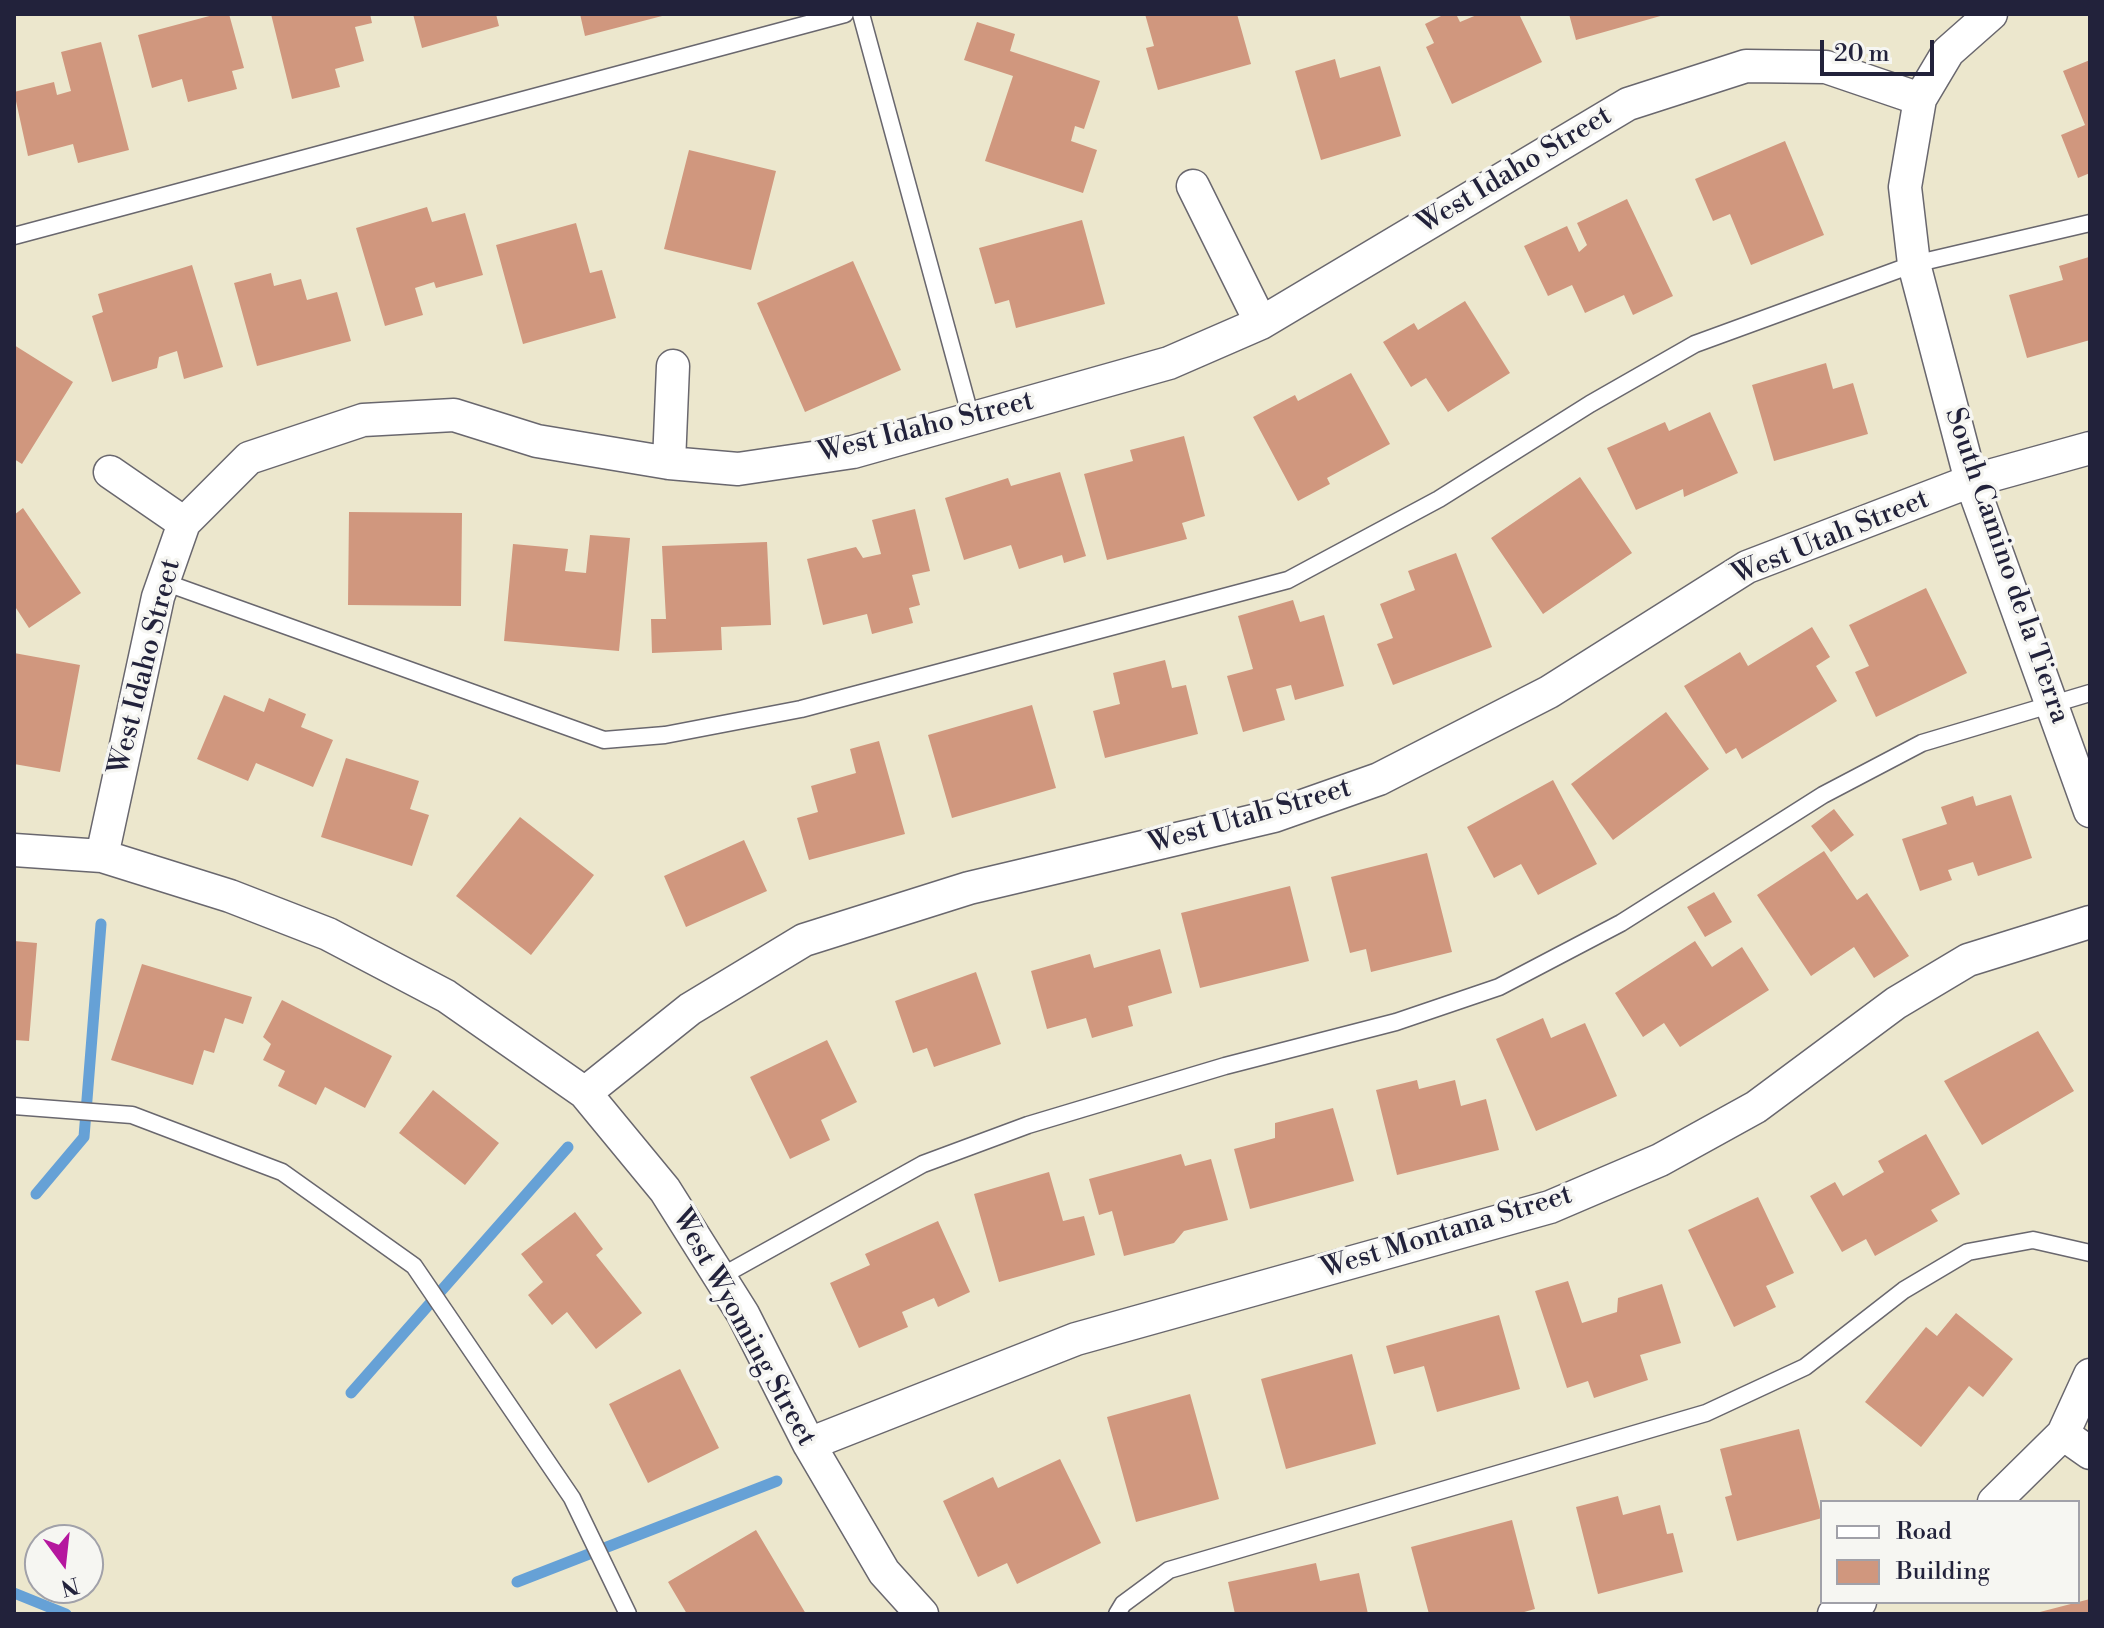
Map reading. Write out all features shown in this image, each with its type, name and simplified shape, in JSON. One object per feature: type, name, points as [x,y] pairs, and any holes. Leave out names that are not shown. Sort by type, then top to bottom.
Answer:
[{"type":"street","name":"South Camino de la Tierra","points":[[1991,14],[1948,52],[1920,99],[1905,187],[1914,264],[1971,481],[2090,811]]},
{"type":"street","name":"West Idaho Street","points":[[102,856],[164,582],[184,523],[249,458],[363,420],[454,415],[537,441],[669,463],[738,469],[853,452],[1169,363],[1261,323],[1628,104],[1746,66],[1826,67],[1920,99]]},
{"type":"street","points":[[1193,186],[1261,323]]},
{"type":"street","points":[[669,463],[673,366]]},
{"type":"street","name":"West Utah Street","points":[[585,1093],[690,1009],[804,940],[969,888],[1274,816],[1379,779],[1549,692],[1747,567],[1971,481],[2090,448]]},
{"type":"street","points":[[110,472],[184,523]]},
{"type":"street","name":"West Wyoming Street","points":[[14,850],[102,856],[230,896],[328,934],[446,996],[585,1093],[665,1190],[720,1277],[809,1444],[884,1572],[922,1614]]},
{"type":"street","name":"West Montana Street","points":[[809,1444],[1076,1339],[1550,1207],[1660,1160],[1756,1107],[1896,1003],[1968,960],[2090,922]]},
{"type":"street","points":[[1996,1500],[2063,1434],[2090,1375]]},
{"type":"street","points":[[2063,1434],[2090,1453]]},
{"type":"street","points":[[1834,1614],[1856,1604]]},
{"type":"lane","points":[[14,236],[845,14]]},
{"type":"lane","points":[[861,14],[971,418]]},
{"type":"lane","points":[[164,582],[604,740],[665,735],[801,709],[1288,580],[1439,499],[1590,404],[1695,344],[1914,264],[2090,223]]},
{"type":"lane","points":[[720,1277],[936,1159],[1028,1125],[1225,1066],[1396,1022],[1499,987],[1621,923],[1823,795],[1922,743],[2090,693]]},
{"type":"lane","points":[[14,1106],[132,1115],[282,1172],[414,1266],[572,1498],[628,1614]]},
{"type":"lane","points":[[1117,1614],[1123,1604],[1169,1570],[1706,1413],[1805,1367],[1904,1290],[1968,1252],[2033,1240],[2090,1253]]},
{"type":"building","points":[[217,14],[229,14],[244,68],[232,71],[237,89],[188,102],[182,79],[152,88],[138,35]]},
{"type":"building","points":[[271,14],[370,14],[372,23],[355,27],[364,61],[335,69],[340,87],[292,99]]},
{"type":"building","points":[[413,14],[496,14],[499,26],[422,48]]},
{"type":"building","points":[[580,14],[665,14],[666,15],[585,36]]},
{"type":"building","points":[[1145,14],[1237,14],[1251,64],[1158,90],[1146,48],[1154,46]]},
{"type":"building","points":[[1445,14],[1456,14],[1460,22],[1479,14],[1519,14],[1542,62],[1452,104],[1426,47],[1434,43],[1425,24]]},
{"type":"building","points":[[1569,14],[1664,14],[1664,15],[1576,40]]},
{"type":"building","points":[[977,22],[1015,34],[1010,51],[1100,81],[1084,129],[1075,126],[1071,141],[1097,150],[1083,193],[985,161],[1013,76],[964,60]]},
{"type":"building","points":[[101,42],[129,150],[78,163],[73,144],[28,156],[14,92],[54,82],[57,95],[71,91],[61,52]]},
{"type":"building","points":[[1335,59],[1340,78],[1380,66],[1401,136],[1321,160],[1295,71]]},
{"type":"building","points":[[2090,60],[2090,173],[2078,178],[2061,135],[2085,125],[2063,71]]},
{"type":"building","points":[[1785,141],[1824,235],[1751,265],[1730,214],[1713,221],[1695,179]]},
{"type":"building","points":[[689,150],[776,171],[751,270],[664,249]]},
{"type":"building","points":[[1627,199],[1673,296],[1633,315],[1624,295],[1585,313],[1572,285],[1548,296],[1524,246],[1567,226],[1579,252],[1587,245],[1577,223]]},
{"type":"building","points":[[427,207],[432,222],[465,213],[483,275],[436,288],[434,282],[415,288],[423,315],[385,326],[356,228]]},
{"type":"building","points":[[1082,220],[1105,304],[1016,328],[1009,300],[995,304],[979,248]]},
{"type":"building","points":[[576,223],[590,273],[602,270],[616,318],[523,344],[496,245]]},
{"type":"building","points":[[2089,257],[2090,340],[2027,358],[2009,295],[2063,280],[2059,266]]},
{"type":"building","points":[[853,261],[901,370],[805,412],[757,303]]},
{"type":"building","points":[[192,265],[223,367],[184,379],[177,351],[159,357],[157,368],[112,382],[92,316],[103,312],[98,294]]},
{"type":"building","points":[[271,273],[274,286],[301,279],[307,300],[337,292],[351,341],[257,366],[234,283]]},
{"type":"building","points":[[1465,301],[1510,373],[1448,412],[1426,378],[1411,387],[1383,342],[1414,323],[1418,330]]},
{"type":"building","points":[[14,345],[73,382],[22,464],[14,459]]},
{"type":"building","points":[[1826,363],[1833,389],[1853,383],[1868,434],[1774,461],[1752,385]]},
{"type":"building","points":[[1351,373],[1390,444],[1327,478],[1330,484],[1298,501],[1253,417],[1295,395],[1298,401]]},
{"type":"building","points":[[1710,412],[1738,473],[1684,497],[1683,489],[1636,510],[1607,448],[1665,422],[1669,431]]},
{"type":"building","points":[[1184,436],[1205,516],[1182,523],[1187,539],[1107,560],[1084,474],[1133,461],[1130,450]]},
{"type":"building","points":[[1060,472],[1086,556],[1064,563],[1062,555],[1019,569],[1011,545],[964,560],[945,498],[1008,478],[1011,486]]},
{"type":"building","points":[[1580,477],[1632,553],[1543,614],[1491,538]]},
{"type":"building","points":[[23,508],[81,593],[29,628],[14,605],[14,515]]},
{"type":"building","points":[[915,509],[930,571],[912,575],[920,605],[909,608],[913,623],[872,634],[867,614],[823,625],[807,559],[856,547],[863,558],[881,554],[872,520]]},
{"type":"building","points":[[349,512],[462,513],[461,606],[348,605]]},
{"type":"building","points":[[590,535],[630,538],[619,651],[504,641],[513,544],[568,549],[565,571],[586,573]]},
{"type":"building","points":[[767,542],[771,625],[721,627],[722,650],[652,653],[651,619],[666,619],[662,546]]},
{"type":"building","points":[[1456,553],[1492,647],[1393,685],[1377,644],[1393,638],[1380,604],[1415,590],[1408,571]]},
{"type":"building","points":[[1926,588],[1967,673],[1876,717],[1855,672],[1869,666],[1849,625]]},
{"type":"building","points":[[1293,600],[1300,622],[1324,615],[1344,686],[1295,700],[1291,685],[1276,689],[1285,720],[1243,732],[1227,676],[1253,669],[1238,616]]},
{"type":"building","points":[[1812,627],[1830,657],[1816,666],[1837,701],[1742,759],[1736,748],[1726,754],[1684,686],[1740,652],[1748,666]]},
{"type":"building","points":[[14,653],[80,665],[60,772],[14,764]]},
{"type":"building","points":[[1165,660],[1172,688],[1186,685],[1198,734],[1105,758],[1093,711],[1120,704],[1113,673]]},
{"type":"building","points":[[224,695],[264,712],[269,698],[306,714],[301,727],[333,740],[313,787],[256,763],[248,781],[197,759]]},
{"type":"building","points":[[1032,705],[1056,788],[952,818],[928,735]]},
{"type":"building","points":[[1666,712],[1709,769],[1613,840],[1571,784]]},
{"type":"building","points":[[879,741],[905,834],[809,860],[797,818],[818,812],[811,786],[856,773],[850,749]]},
{"type":"building","points":[[346,758],[419,781],[410,809],[429,815],[412,866],[321,837]]},
{"type":"building","points":[[1553,780],[1597,864],[1538,895],[1521,864],[1494,878],[1467,827]]},
{"type":"building","points":[[2011,795],[2032,858],[1978,876],[1973,862],[1948,870],[1952,880],[1920,891],[1902,839],[1947,824],[1941,807],[1973,796],[1976,806]]},
{"type":"building","points":[[1834,809],[1854,835],[1831,852],[1811,826]]},
{"type":"building","points":[[520,817],[594,875],[531,955],[456,896]]},
{"type":"building","points":[[744,840],[767,891],[686,927],[664,876]]},
{"type":"building","points":[[1824,851],[1857,900],[1867,893],[1909,956],[1874,978],[1854,947],[1811,976],[1757,895]]},
{"type":"building","points":[[1427,853],[1452,952],[1371,972],[1366,949],[1350,953],[1331,877]]},
{"type":"building","points":[[1290,886],[1309,961],[1200,988],[1181,913]]},
{"type":"building","points":[[1714,892],[1732,922],[1705,937],[1687,907]]},
{"type":"building","points":[[14,941],[37,943],[29,1041],[14,1040]]},
{"type":"building","points":[[1695,941],[1712,967],[1742,947],[1769,990],[1680,1047],[1664,1023],[1643,1037],[1615,993]]},
{"type":"building","points":[[1160,949],[1172,993],[1128,1006],[1133,1026],[1092,1038],[1086,1018],[1047,1029],[1031,971],[1090,954],[1094,968]]},
{"type":"building","points":[[142,964],[252,997],[243,1024],[225,1018],[214,1053],[204,1050],[193,1085],[111,1060]]},
{"type":"building","points":[[976,972],[1001,1044],[934,1067],[927,1048],[913,1053],[895,1001]]},
{"type":"building","points":[[282,1000],[392,1056],[365,1108],[325,1087],[316,1105],[278,1086],[285,1071],[263,1060],[271,1044],[263,1037]]},
{"type":"building","points":[[1543,1018],[1551,1038],[1585,1023],[1617,1096],[1536,1131],[1496,1039]]},
{"type":"building","points":[[2038,1031],[2074,1091],[1982,1145],[1944,1081]]},
{"type":"building","points":[[827,1040],[857,1102],[821,1120],[830,1140],[790,1159],[750,1077]]},
{"type":"building","points":[[1417,1080],[1419,1089],[1455,1080],[1461,1106],[1486,1099],[1499,1150],[1397,1175],[1376,1090]]},
{"type":"building","points":[[433,1090],[499,1143],[465,1185],[399,1133]]},
{"type":"building","points":[[1333,1108],[1354,1181],[1250,1209],[1234,1149],[1275,1138],[1275,1123]]},
{"type":"building","points":[[1926,1134],[1960,1194],[1931,1210],[1938,1221],[1875,1256],[1866,1239],[1842,1252],[1810,1196],[1835,1182],[1843,1196],[1884,1172],[1878,1161]]},
{"type":"building","points":[[1181,1154],[1185,1166],[1211,1159],[1228,1220],[1184,1231],[1174,1243],[1124,1256],[1112,1211],[1099,1215],[1089,1179]]},
{"type":"building","points":[[1049,1172],[1063,1221],[1084,1216],[1095,1255],[999,1282],[974,1194]]},
{"type":"building","points":[[1758,1197],[1794,1273],[1766,1286],[1776,1307],[1734,1327],[1688,1230]]},
{"type":"building","points":[[575,1212],[603,1249],[596,1255],[642,1313],[596,1349],[567,1312],[552,1325],[528,1295],[543,1282],[521,1254]]},
{"type":"building","points":[[938,1221],[970,1292],[938,1307],[934,1298],[902,1312],[908,1327],[859,1348],[830,1283],[870,1265],[865,1254]]},
{"type":"building","points":[[1568,1281],[1582,1323],[1617,1312],[1618,1298],[1662,1284],[1681,1343],[1640,1355],[1648,1380],[1594,1398],[1588,1381],[1567,1388],[1535,1291]]},
{"type":"building","points":[[1956,1313],[2013,1359],[1983,1397],[1969,1386],[1921,1447],[1865,1402],[1926,1327],[1937,1336]]},
{"type":"building","points":[[1499,1315],[1520,1389],[1437,1412],[1424,1366],[1394,1374],[1386,1346]]},
{"type":"building","points":[[1352,1354],[1376,1444],[1286,1469],[1261,1379]]},
{"type":"building","points":[[680,1369],[719,1448],[648,1483],[609,1404]]},
{"type":"building","points":[[1190,1394],[1219,1499],[1136,1522],[1107,1417]]},
{"type":"building","points":[[1799,1429],[1820,1519],[1737,1541],[1725,1497],[1732,1495],[1720,1449]]},
{"type":"building","points":[[1060,1459],[1101,1543],[1017,1584],[1007,1563],[978,1577],[943,1501],[993,1477],[998,1488]]},
{"type":"building","points":[[1618,1496],[1623,1515],[1660,1505],[1667,1534],[1673,1533],[1683,1572],[1598,1594],[1576,1507]]},
{"type":"building","points":[[1512,1520],[1535,1609],[1517,1614],[1429,1614],[1411,1547]]},
{"type":"building","points":[[756,1530],[806,1614],[687,1614],[668,1582]]},
{"type":"building","points":[[1316,1563],[1320,1581],[1359,1573],[1368,1614],[1235,1614],[1228,1582]]},
{"type":"building","points":[[2090,1599],[2090,1614],[2036,1614],[2080,1604]]},
{"type":"waterway","points":[[36,1194],[84,1137],[101,924]]},
{"type":"waterway","points":[[351,1393],[568,1147]]},
{"type":"waterway","points":[[517,1582],[777,1481]]},
{"type":"waterway","points":[[14,1593],[66,1614]]}]
